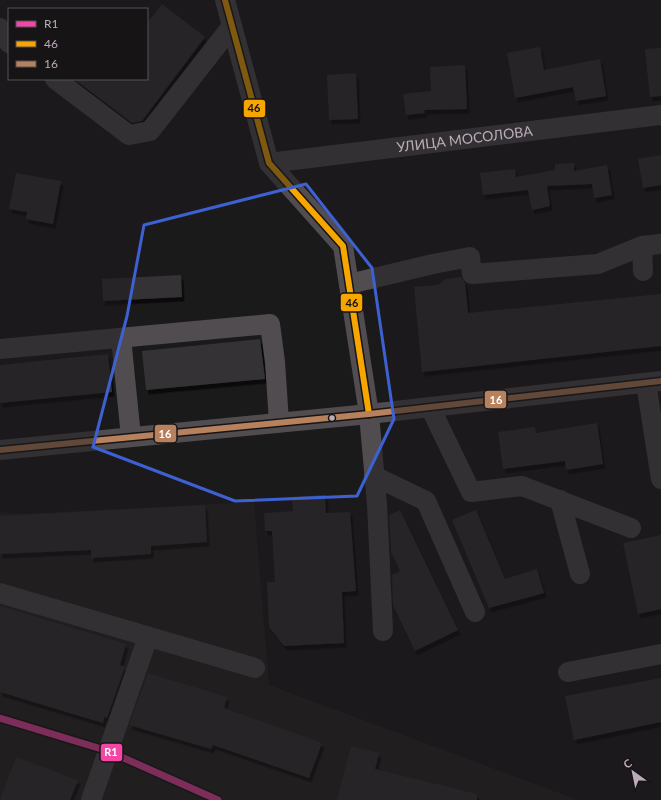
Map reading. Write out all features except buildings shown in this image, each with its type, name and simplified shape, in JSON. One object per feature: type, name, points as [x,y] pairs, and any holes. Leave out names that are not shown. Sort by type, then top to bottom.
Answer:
[{"type":"street","points":[[224,0],[268,163],[343,246],[368,414],[377,504],[383,631]]},
{"type":"street","points":[[56,80],[129,135],[150,131],[232,26]]},
{"type":"street","points":[[0,28],[8,41]]},
{"type":"street","name":"УЛИЦА МОСОЛОВА","points":[[268,163],[661,115]]},
{"type":"street","points":[[349,284],[433,264],[470,257],[472,274],[598,264],[652,245]]},
{"type":"street","points":[[643,271],[652,245]]},
{"type":"street","points":[[0,349],[270,324],[275,362],[279,422]]},
{"type":"street","points":[[121,338],[131,437]]},
{"type":"street","points":[[0,450],[368,414],[654,382],[661,479]]},
{"type":"street","points":[[430,407],[471,492],[522,486],[631,528]]},
{"type":"street","points":[[374,476],[426,501],[475,612]]},
{"type":"street","points":[[560,500],[580,574]]},
{"type":"street","points":[[0,593],[255,668]]},
{"type":"street","points":[[91,800],[148,637]]},
{"type":"street","points":[[568,672],[661,654]]},
{"type":"highlighted area","points":[[306,184],[372,268],[394,419],[357,496],[235,501],[93,447],[127,316],[144,225]]},
{"type":"shaded area","points":[[254,502],[269,685],[578,800],[0,800],[0,512],[26,514]]},
{"type":"transit line","name":"46","points":[[225,0],[269,163],[343,246],[369,414]]},
{"type":"transit line","name":"16","points":[[0,450],[369,414],[661,381]]},
{"type":"transit line","name":"R1","points":[[0,718],[108,751],[218,800]]}]
